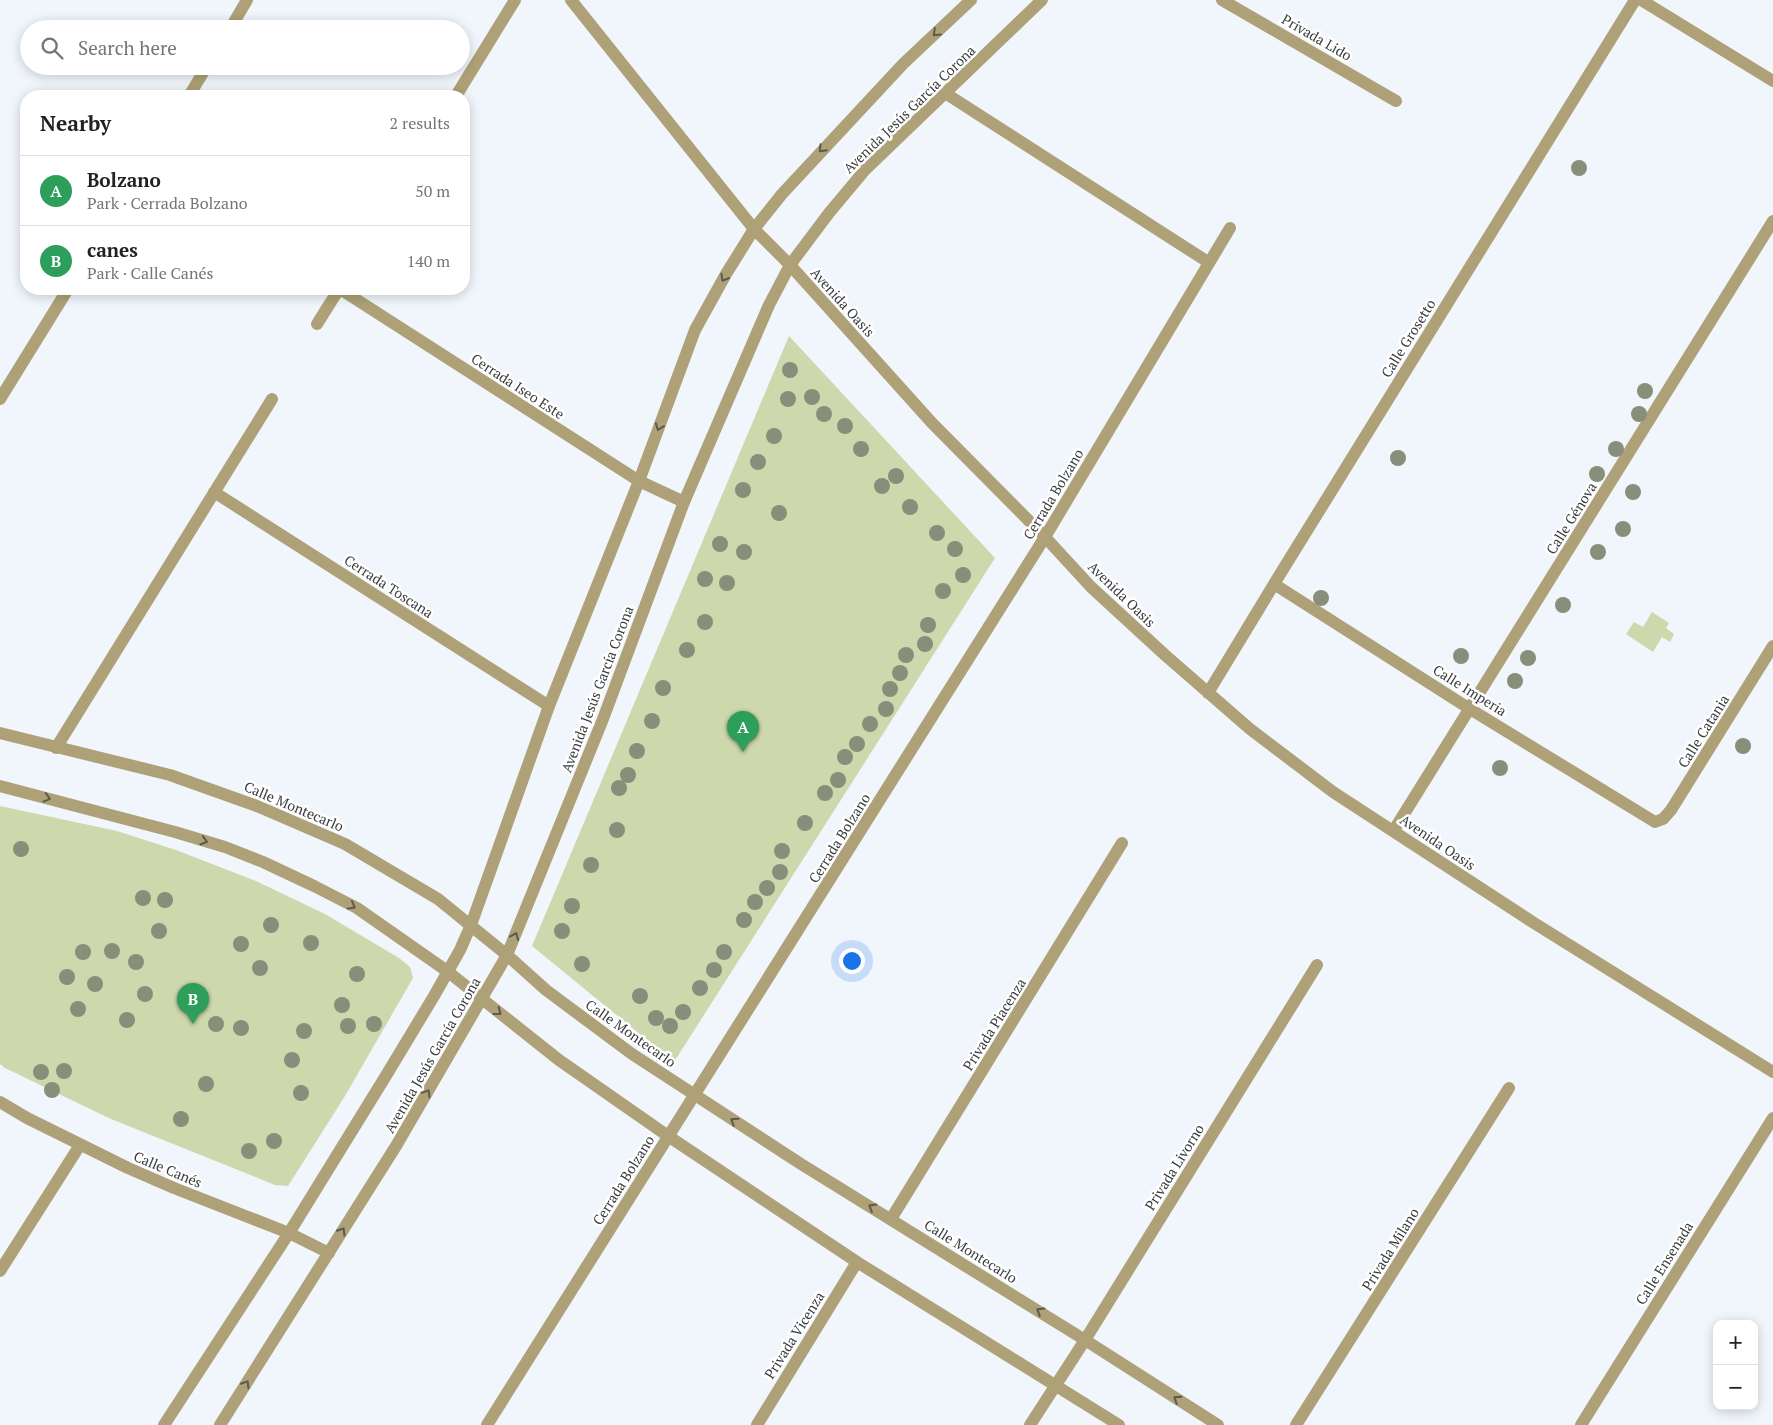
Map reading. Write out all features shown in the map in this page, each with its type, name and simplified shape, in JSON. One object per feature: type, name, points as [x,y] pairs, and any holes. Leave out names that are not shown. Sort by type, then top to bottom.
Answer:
[{"type":"street","points":[[235,20],[247,0]]},
{"type":"street","points":[[470,73],[515,0]]},
{"type":"street","name":"Avenida Oasis","points":[[571,0],[754,229],[790,265],[932,423],[1045,537],[1091,587],[1208,693],[1288,759],[1333,792],[1534,923],[1773,1072]]},
{"type":"street","name":"Avenida Jesús García Corona","points":[[164,1425],[289,1233],[434,996],[471,925],[549,706],[639,482],[695,330],[726,274],[754,229],[815,158],[903,64],[971,0]]},
{"type":"street","name":"Avenida Jesús García Corona","points":[[220,1425],[396,1146],[507,955],[600,728],[684,502],[744,367],[769,305],[790,265],[829,213],[865,170],[1042,0]]},
{"type":"street","name":"Privada Lido","points":[[1222,0],[1396,101]]},
{"type":"street","name":"Calle Grosetto","points":[[1208,693],[1635,0]]},
{"type":"street","points":[[1641,0],[1773,82]]},
{"type":"street","points":[[193,90],[202,75]]},
{"type":"street","points":[[460,90],[469,75]]},
{"type":"street","points":[[945,93],[1208,262]]},
{"type":"street","name":"Calle Génova","points":[[1394,830],[1773,221]]},
{"type":"street","name":"Cerrada Bolzano","points":[[487,1425],[1045,537],[1230,228]]},
{"type":"street","points":[[0,399],[64,295]]},
{"type":"street","name":"Cerrada Iseo Este","points":[[316,324],[336,295]]},
{"type":"street","name":"Cerrada Iseo Este","points":[[349,295],[639,482],[684,502]]},
{"type":"street","points":[[56,748],[272,399]]},
{"type":"street","name":"Cerrada Toscana","points":[[214,492],[549,706]]},
{"type":"street","name":"Calle Imperia","points":[[1274,584],[1470,709],[1652,821]]},
{"type":"street","name":"Calle Catania","points":[[1652,821],[1660,821],[1671,810],[1773,646]]},
{"type":"street","name":"Calle Montecarlo","points":[[0,733],[170,774],[257,806],[345,844],[429,894],[471,925],[546,990],[632,1054],[695,1096],[801,1164],[1086,1340],[1218,1425]]},
{"type":"street","points":[[0,786],[225,847],[263,862],[357,908],[448,971],[559,1060],[668,1136],[858,1262],[1119,1425]]},
{"type":"street","name":"Privada Piacenza","points":[[891,1220],[1122,843]]},
{"type":"street","name":"Privada Livorno","points":[[1030,1425],[1055,1384],[1086,1340],[1317,965]]},
{"type":"street","name":"Privada Milano","points":[[1296,1425],[1509,1088]]},
{"type":"street","name":"Calle Canés","points":[[0,1102],[80,1145],[174,1188],[289,1233],[328,1253]]},
{"type":"street","name":"Calle Ensenada","points":[[1581,1425],[1773,1118]]},
{"type":"street","points":[[0,1271],[80,1145]]},
{"type":"street","name":"Privada Vicenza","points":[[757,1425],[858,1262]]},
{"type":"green space","points":[[789,336],[995,558],[674,1062],[532,946]]},
{"type":"green space","points":[[1652,612],[1669,623],[1666,628],[1674,634],[1670,642],[1662,637],[1653,652],[1626,634],[1634,622],[1643,627]]},
{"type":"green space","points":[[0,806],[117,831],[176,850],[256,881],[325,914],[399,958],[410,967],[413,978],[345,1096],[288,1186],[275,1185],[111,1119],[0,1064]]},
{"type":"place","name":"Bolzano","points":[[743,752]]},
{"type":"place","name":"canes","points":[[193,1024]]}]
